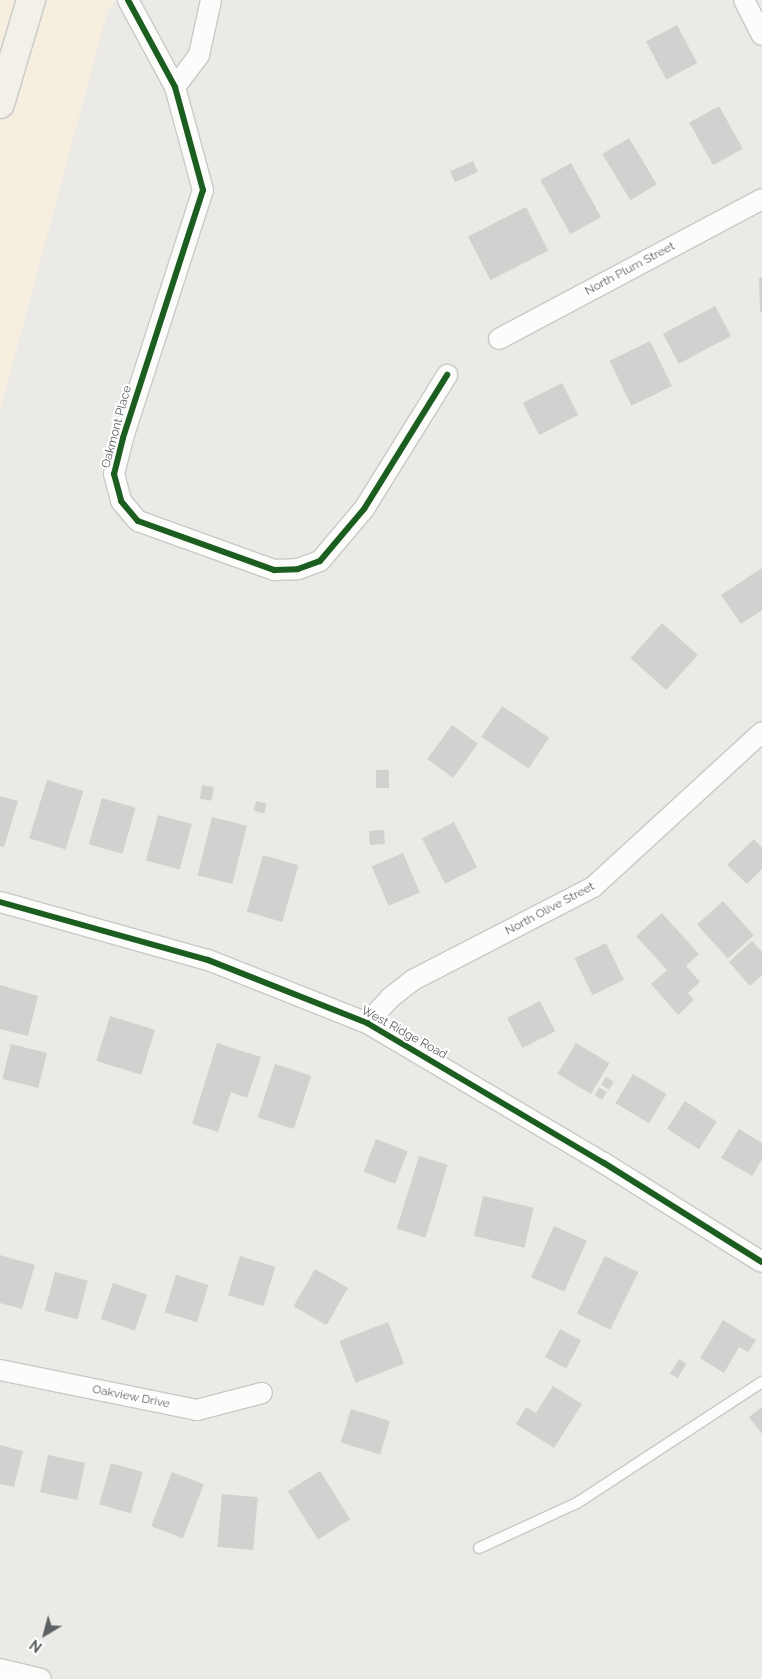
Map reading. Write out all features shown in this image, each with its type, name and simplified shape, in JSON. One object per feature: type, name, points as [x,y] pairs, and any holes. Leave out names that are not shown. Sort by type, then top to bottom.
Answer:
[{"type":"main road","points":[[0,104],[31,0]]},
{"type":"street","name":"Oakmont Place","points":[[128,0],[175,87],[203,190],[123,438],[114,474],[121,501],[138,521],[274,570],[298,569],[320,561],[364,509],[447,375]]},
{"type":"street","points":[[175,87],[199,55],[211,0]]},
{"type":"street","points":[[744,0],[762,35]]},
{"type":"street","name":"North Plum Street","points":[[499,339],[762,199]]},
{"type":"street","name":"North Olive Street","points":[[367,1023],[390,998],[413,980],[593,887],[762,732]]},
{"type":"street","name":"West Ridge Road","points":[[0,902],[208,960],[367,1023],[604,1163],[762,1262]]},
{"type":"street","name":"Oakview Drive","points":[[0,1370],[198,1410],[262,1393]]},
{"type":"street","points":[[0,1669],[41,1679]]},
{"type":"lane","points":[[479,1548],[577,1503],[762,1382]]},
{"type":"shaded area","points":[[0,0],[116,0],[108,9],[0,411]]},
{"type":"building","points":[[677,25],[697,63],[666,79],[646,41]]},
{"type":"building","points":[[719,106],[743,149],[713,165],[689,122]]},
{"type":"building","points":[[629,138],[657,184],[630,200],[602,154]]},
{"type":"building","points":[[473,161],[478,172],[455,182],[450,171]]},
{"type":"building","points":[[571,163],[601,217],[570,234],[540,180]]},
{"type":"building","points":[[526,207],[548,251],[490,280],[468,237]]},
{"type":"building","points":[[762,277],[762,312],[760,312],[759,278]]},
{"type":"building","points":[[715,306],[731,336],[679,364],[663,334]]},
{"type":"building","points":[[650,341],[672,386],[631,406],[610,361]]},
{"type":"building","points":[[562,383],[578,415],[539,435],[523,403]]},
{"type":"building","points":[[762,568],[762,610],[741,624],[721,595]]},
{"type":"building","points":[[662,623],[698,655],[666,690],[631,658]]},
{"type":"building","points":[[502,706],[549,738],[529,769],[481,737]]},
{"type":"building","points":[[452,725],[478,744],[453,778],[427,759]]},
{"type":"building","points":[[376,770],[389,770],[389,788],[376,788]]},
{"type":"building","points":[[47,780],[83,791],[66,849],[29,838]]},
{"type":"building","points":[[202,785],[214,787],[212,801],[200,799]]},
{"type":"building","points":[[0,796],[18,801],[4,847],[0,846]]},
{"type":"building","points":[[102,798],[136,808],[122,854],[89,844]]},
{"type":"building","points":[[256,801],[267,804],[264,814],[253,811]]},
{"type":"building","points":[[158,815],[192,824],[180,869],[146,860]]},
{"type":"building","points":[[212,817],[247,826],[232,884],[197,875]]},
{"type":"building","points":[[454,822],[477,867],[445,884],[422,838]]},
{"type":"building","points":[[384,830],[385,844],[370,845],[369,831]]},
{"type":"building","points":[[754,839],[762,848],[762,869],[747,884],[727,865]]},
{"type":"building","points":[[403,853],[420,893],[389,906],[372,866]]},
{"type":"building","points":[[263,855],[299,865],[282,922],[247,912]]},
{"type":"building","points":[[723,901],[754,935],[728,959],[697,924]]},
{"type":"building","points":[[662,913],[699,954],[686,966],[700,982],[688,993],[694,1000],[678,1015],[651,984],[667,970],[636,936]]},
{"type":"building","points":[[752,941],[762,952],[762,975],[750,986],[729,962]]},
{"type":"building","points":[[606,943],[624,980],[593,995],[575,958]]},
{"type":"building","points":[[0,985],[38,996],[28,1036],[0,1029]]},
{"type":"building","points":[[540,1001],[555,1031],[522,1048],[507,1018]]},
{"type":"building","points":[[110,1016],[155,1030],[141,1075],[96,1061]]},
{"type":"building","points":[[217,1043],[261,1057],[247,1098],[231,1092],[218,1132],[192,1124]]},
{"type":"building","points":[[576,1043],[609,1063],[591,1094],[557,1074]]},
{"type":"building","points":[[11,1044],[47,1053],[38,1088],[2,1079]]},
{"type":"building","points":[[275,1064],[311,1076],[294,1129],[258,1117]]},
{"type":"building","points":[[633,1074],[666,1094],[649,1123],[615,1103]]},
{"type":"building","points":[[606,1077],[614,1082],[609,1089],[601,1085]]},
{"type":"building","points":[[599,1087],[607,1092],[602,1100],[595,1095]]},
{"type":"building","points":[[685,1101],[717,1122],[699,1149],[667,1129]]},
{"type":"building","points":[[739,1129],[762,1143],[762,1159],[752,1176],[721,1158]]},
{"type":"building","points":[[376,1139],[408,1151],[395,1184],[363,1172]]},
{"type":"building","points":[[419,1156],[448,1165],[425,1237],[397,1229]]},
{"type":"building","points":[[483,1196],[534,1208],[524,1248],[474,1236]]},
{"type":"building","points":[[554,1226],[587,1241],[564,1292],[531,1277]]},
{"type":"building","points":[[0,1255],[35,1265],[22,1309],[0,1303]]},
{"type":"building","points":[[240,1256],[275,1267],[263,1306],[228,1295]]},
{"type":"building","points":[[605,1256],[638,1272],[610,1330],[577,1314]]},
{"type":"building","points":[[315,1269],[348,1288],[326,1325],[294,1306]]},
{"type":"building","points":[[55,1272],[88,1281],[77,1319],[45,1311]]},
{"type":"building","points":[[176,1275],[209,1285],[197,1322],[165,1312]]},
{"type":"building","points":[[113,1283],[147,1295],[135,1331],[101,1319]]},
{"type":"building","points":[[723,1320],[756,1340],[748,1352],[739,1347],[724,1373],[700,1358]]},
{"type":"building","points":[[388,1322],[404,1364],[356,1383],[339,1341]]},
{"type":"building","points":[[560,1329],[581,1340],[566,1369],[545,1357]]},
{"type":"building","points":[[679,1359],[687,1364],[678,1378],[670,1373]]},
{"type":"building","points":[[553,1386],[582,1404],[554,1448],[516,1424],[526,1407],[536,1413]]},
{"type":"building","points":[[762,1407],[762,1434],[749,1417]]},
{"type":"building","points":[[351,1409],[390,1421],[380,1454],[341,1442]]},
{"type":"building","points":[[0,1445],[23,1451],[14,1487],[0,1484]]},
{"type":"building","points":[[48,1455],[85,1463],[77,1500],[40,1492]]},
{"type":"building","points":[[111,1463],[143,1472],[131,1513],[99,1504]]},
{"type":"building","points":[[320,1471],[350,1519],[318,1539],[288,1491]]},
{"type":"building","points":[[172,1472],[204,1484],[183,1538],[151,1526]]},
{"type":"building","points":[[222,1494],[258,1497],[253,1550],[217,1547]]},
{"type":"cycle path","points":[[128,0],[175,87],[203,190],[123,438],[114,474],[121,501],[138,521],[274,570],[298,569],[320,561],[364,509],[447,375]]},
{"type":"cycle path","points":[[0,902],[208,960],[367,1023],[604,1163],[762,1262]]}]
